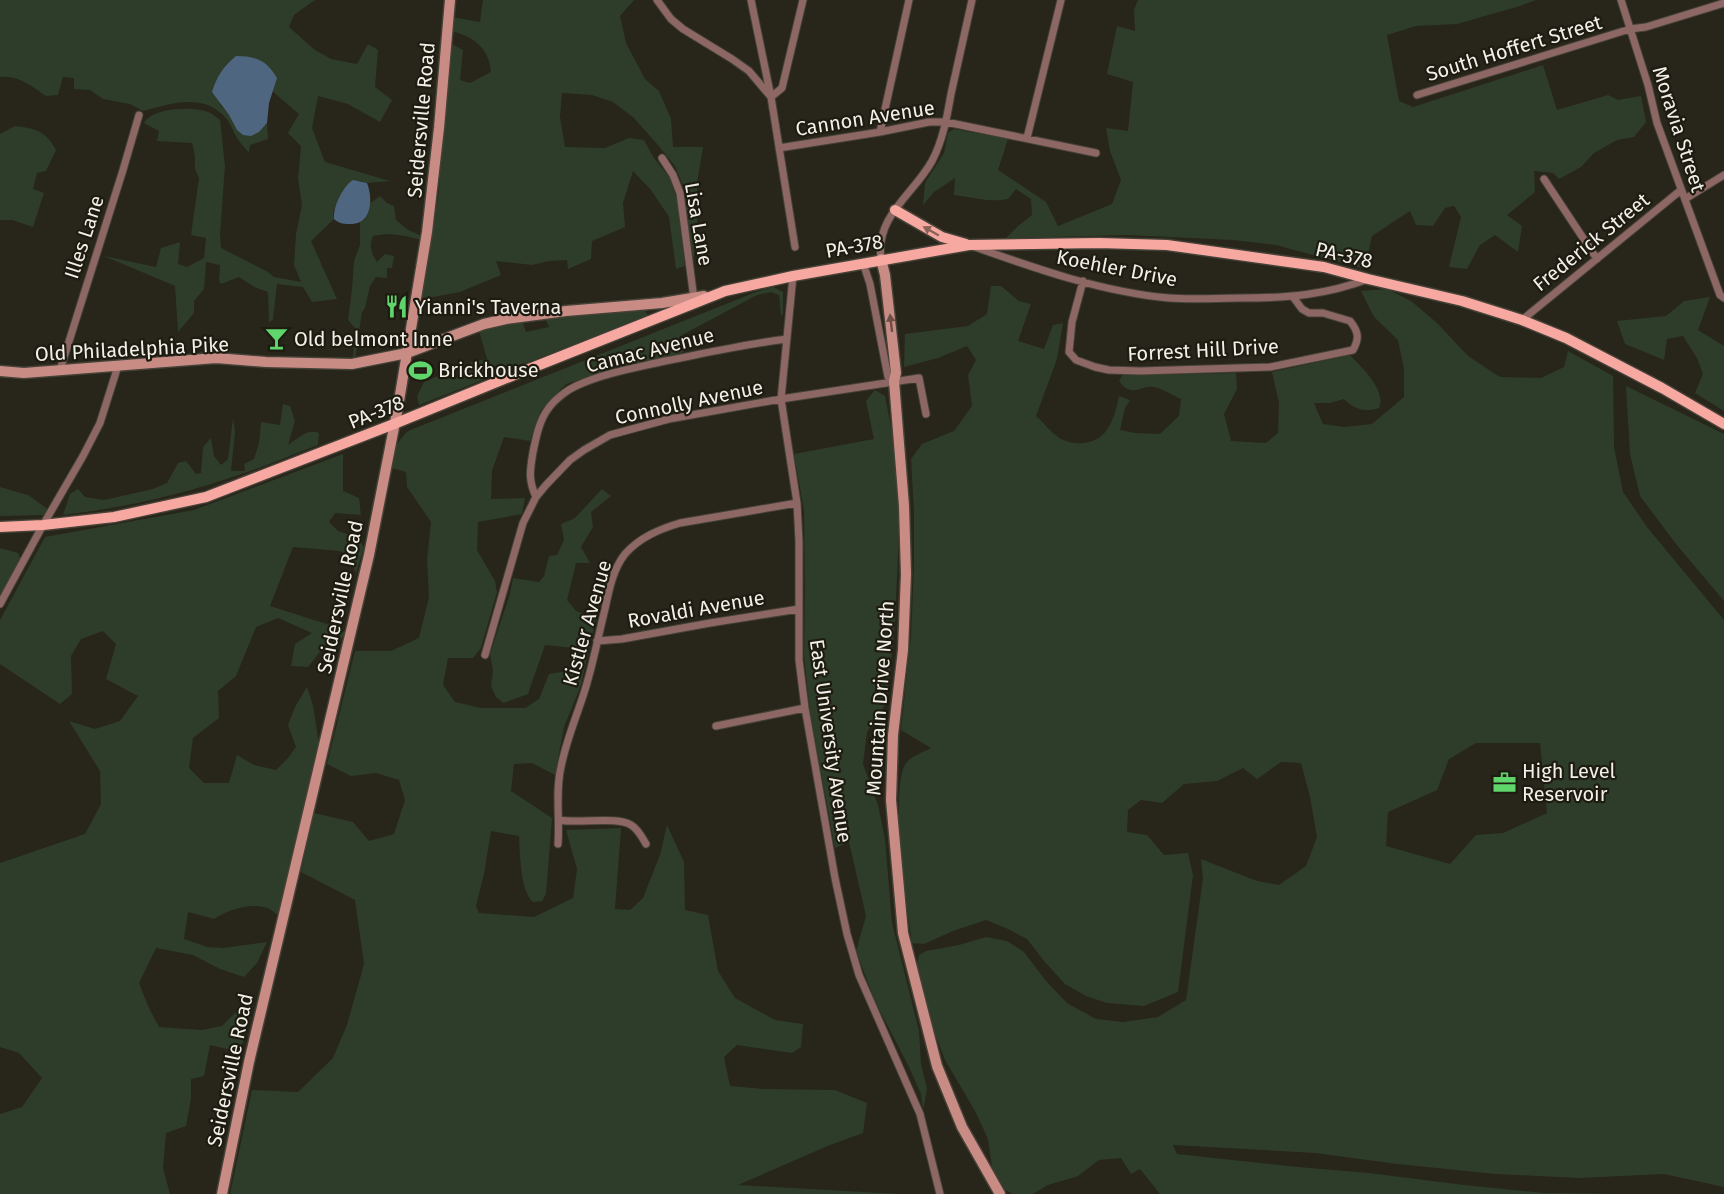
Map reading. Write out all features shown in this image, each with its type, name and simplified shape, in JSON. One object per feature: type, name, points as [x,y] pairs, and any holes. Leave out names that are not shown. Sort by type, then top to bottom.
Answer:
[{"type":"main road","points":[[895,210],[942,237],[969,245]]},
{"type":"main road","name":"PA-378","points":[[0,526],[43,525],[114,517],[206,497],[725,291],[881,259],[969,245],[1167,244],[1324,267],[1462,301],[1522,320],[1566,338],[1662,388],[1724,424]]},
{"type":"street","name":"Seidersville Road","points":[[222,1194],[249,1064],[369,555],[407,353],[432,193],[450,0]]},
{"type":"street","points":[[657,0],[671,19],[683,29],[749,71],[771,98]]},
{"type":"street","points":[[751,0],[771,98],[795,247]]},
{"type":"street","points":[[771,98],[782,88],[803,0]]},
{"type":"street","points":[[880,132],[909,0]]},
{"type":"street","points":[[881,259],[881,239],[887,224],[930,165],[939,147],[972,0]]},
{"type":"street","points":[[1027,138],[1061,0]]},
{"type":"street","name":"Moravia Street","points":[[1621,0],[1648,85],[1657,123],[1722,296]]},
{"type":"street","name":"South Hoffert Street","points":[[1417,95],[1630,29],[1646,27],[1724,3]]},
{"type":"street","name":"Illes Lane","points":[[60,370],[139,115]]},
{"type":"street","name":"Cannon Avenue","points":[[779,148],[929,122],[946,122],[1096,153]]},
{"type":"street","name":"Lisa Lane","points":[[662,158],[673,175],[680,193],[694,298]]},
{"type":"street","points":[[1685,199],[1724,175]]},
{"type":"street","points":[[1544,179],[1597,259]]},
{"type":"street","name":"Frederick Street","points":[[1522,320],[1681,190]]},
{"type":"street","name":"Koehler Drive","points":[[969,245],[1055,274],[1169,298],[1293,297],[1344,288],[1368,279]]},
{"type":"street","name":"Mountain Drive North","points":[[881,259],[885,275],[896,373],[894,381],[904,506],[906,574],[903,650],[893,735],[891,800],[903,933],[937,1066],[962,1127],[1000,1194]]},
{"type":"street","points":[[863,263],[870,284],[888,376],[894,381]]},
{"type":"street","name":"East University Avenue","points":[[793,276],[781,399],[796,503],[799,542],[798,654],[805,708],[848,939],[859,975],[920,1114],[940,1194]]},
{"type":"street","name":"Forrest Hill Drive","points":[[1083,281],[1072,322],[1069,352],[1076,360],[1109,370],[1270,366],[1353,350],[1357,343],[1358,333],[1350,321],[1309,313],[1302,309],[1293,297]]},
{"type":"street","name":"Old Philadelphia Pike","points":[[0,371],[24,373],[216,358],[352,364],[407,353],[484,324],[506,319],[694,298],[725,291]]},
{"type":"street","name":"Camac Avenue","points":[[536,497],[530,485],[535,440],[549,408],[574,387],[626,369],[727,348],[787,339]]},
{"type":"street","points":[[0,604],[100,423],[118,366]]},
{"type":"street","name":"Connolly Avenue","points":[[484,655],[523,523],[536,497],[570,460],[610,435],[673,418],[919,378],[926,414]]},
{"type":"street","name":"Kistler Avenue","points":[[558,844],[557,807],[560,768],[584,693],[610,586],[625,554],[647,536],[680,523],[796,503]]},
{"type":"street","name":"Rovaldi Avenue","points":[[597,641],[622,639],[710,622],[799,609]]},
{"type":"street","points":[[716,726],[805,708]]},
{"type":"street","points":[[559,820],[624,822],[639,831],[646,844]]},
{"type":"green space","points":[[0,0],[315,0],[294,15],[289,27],[315,50],[331,59],[357,64],[368,44],[378,50],[375,87],[392,100],[380,122],[348,104],[318,96],[312,128],[325,162],[390,181],[367,183],[360,181],[343,190],[333,213],[334,219],[311,241],[337,299],[312,302],[303,287],[277,284],[273,320],[269,322],[268,292],[254,287],[239,277],[221,284],[220,265],[206,262],[204,289],[194,301],[194,313],[178,332],[175,286],[104,256],[156,267],[161,248],[180,242],[178,264],[187,267],[204,258],[206,238],[191,235],[199,178],[195,169],[192,143],[157,141],[159,131],[144,123],[155,114],[183,109],[208,112],[220,120],[225,166],[221,248],[274,277],[301,282],[294,265],[296,234],[302,205],[298,179],[301,146],[288,133],[299,114],[272,91],[277,78],[220,104],[237,130],[259,132],[267,123],[268,139],[250,145],[249,153],[238,140],[225,117],[205,104],[174,103],[143,111],[130,104],[103,99],[90,90],[74,89],[74,78],[63,77],[58,95],[46,96],[19,79],[0,77]]},
{"type":"green space","points":[[483,0],[634,0],[620,16],[626,43],[645,79],[659,91],[671,119],[673,147],[703,147],[697,183],[697,232],[693,265],[684,188],[675,166],[633,117],[613,102],[592,95],[562,93],[560,117],[565,147],[605,148],[629,138],[644,140],[654,158],[670,178],[677,200],[685,266],[676,269],[669,217],[651,190],[633,171],[623,203],[625,227],[592,241],[591,259],[568,269],[567,260],[532,265],[496,261],[501,275],[460,292],[422,299],[439,191],[452,44],[463,50],[460,80],[470,83],[491,72],[484,50],[473,40],[452,31],[452,17],[480,22]]},
{"type":"green space","points":[[1138,0],[1536,0],[1457,24],[1416,26],[1387,35],[1399,101],[1413,107],[1543,65],[1557,110],[1608,95],[1618,100],[1641,96],[1646,122],[1634,137],[1617,140],[1594,153],[1581,167],[1559,179],[1553,173],[1534,171],[1535,192],[1507,215],[1522,226],[1518,252],[1495,235],[1480,245],[1467,269],[1449,267],[1461,217],[1454,206],[1445,208],[1433,226],[1416,225],[1410,211],[1372,236],[1365,269],[1276,245],[1233,240],[1128,235],[1006,238],[1032,215],[1031,199],[1016,189],[1008,199],[1001,200],[954,195],[955,178],[934,192],[923,205],[925,183],[944,153],[948,133],[954,129],[1008,139],[998,170],[1046,202],[1058,226],[1112,204],[1121,180],[1110,151],[1106,128],[1128,131],[1133,82],[1107,74],[1117,26],[1135,31],[1134,10]]},
{"type":"green space","points":[[15,126],[44,134],[56,150],[46,171],[37,173],[33,189],[44,193],[33,227],[12,220],[0,220],[0,134]]},
{"type":"green space","points":[[380,196],[394,206],[396,220],[408,230],[422,236],[421,240],[385,234],[373,236],[371,249],[377,262],[385,254],[394,256],[392,268],[387,268],[387,278],[376,277],[370,286],[362,312],[355,359],[353,357],[355,328],[348,320],[354,261],[360,245],[360,222],[365,219],[369,204]]},
{"type":"green space","points":[[991,286],[1001,286],[1019,301],[1031,304],[1018,341],[1044,349],[1053,325],[1063,323],[1057,359],[1036,416],[1058,437],[1074,443],[1093,441],[1104,433],[1114,417],[1119,396],[1130,400],[1125,408],[1120,430],[1160,434],[1179,416],[1181,399],[1154,387],[1128,389],[1119,381],[1123,374],[1236,373],[1237,389],[1224,414],[1231,441],[1266,443],[1278,433],[1279,403],[1272,372],[1350,355],[1376,386],[1381,401],[1379,408],[1360,409],[1344,399],[1330,403],[1314,403],[1323,424],[1344,427],[1372,424],[1404,397],[1404,369],[1398,340],[1374,317],[1361,291],[1387,289],[1411,301],[1437,323],[1468,356],[1500,377],[1541,378],[1564,367],[1568,351],[1613,376],[1614,447],[1623,492],[1647,527],[1724,620],[1724,1187],[1664,1174],[1578,1178],[1496,1174],[1315,1153],[1173,1145],[1177,1154],[1544,1193],[1616,1194],[1160,1194],[1140,1169],[1131,1174],[1121,1158],[1099,1160],[1078,1176],[1048,1185],[1033,1194],[1013,1194],[1005,1190],[992,1167],[988,1139],[975,1111],[945,1060],[928,1014],[916,970],[919,955],[926,951],[986,937],[1007,941],[1024,952],[1046,981],[1067,1003],[1096,1019],[1123,1022],[1158,1017],[1186,1000],[1203,878],[1201,859],[1257,881],[1279,885],[1306,866],[1317,837],[1301,763],[1281,762],[1257,779],[1243,768],[1217,781],[1184,784],[1162,803],[1141,800],[1128,810],[1127,832],[1147,835],[1164,855],[1188,853],[1193,875],[1178,992],[1144,1006],[1107,1003],[1086,996],[1065,984],[1027,939],[986,920],[924,944],[912,943],[901,848],[899,795],[902,774],[907,762],[931,748],[901,730],[911,637],[914,567],[911,459],[922,444],[954,431],[972,406],[968,375],[976,360],[967,346],[938,358],[904,367],[905,334],[968,326],[987,314]],"holes":[[[1476,743],[1540,743],[1547,813],[1503,833],[1476,835],[1450,864],[1386,846],[1388,812],[1437,790],[1449,759]]]},
{"type":"green space","points":[[773,287],[783,292],[783,314],[781,316],[779,295],[771,292],[757,295],[680,336],[684,352],[566,384],[541,410],[530,441],[504,437],[492,471],[491,499],[525,498],[522,514],[478,522],[477,550],[495,581],[497,592],[481,648],[473,658],[448,658],[443,685],[455,702],[481,708],[525,708],[539,699],[549,674],[568,671],[573,648],[545,645],[528,694],[503,703],[496,697],[491,686],[493,671],[490,654],[513,578],[539,582],[544,576],[549,556],[557,555],[564,540],[561,524],[575,518],[602,489],[611,496],[591,512],[593,527],[581,547],[590,563],[576,563],[567,600],[576,611],[596,618],[581,685],[564,727],[555,775],[532,763],[514,764],[511,791],[552,818],[546,894],[542,901],[533,902],[525,889],[519,836],[491,831],[476,906],[479,913],[534,917],[573,898],[577,869],[566,830],[621,828],[615,909],[630,910],[643,898],[660,855],[667,825],[684,862],[685,910],[708,915],[718,971],[735,998],[775,1020],[803,1024],[801,1047],[792,1053],[737,1045],[724,1057],[730,1086],[835,1090],[867,1103],[863,1133],[738,1185],[899,1194],[230,1194],[252,1090],[298,1092],[333,1058],[347,1025],[364,964],[355,900],[301,872],[314,813],[353,822],[369,841],[394,834],[405,800],[399,780],[376,773],[351,776],[327,764],[355,651],[391,651],[419,638],[429,597],[427,560],[431,522],[407,487],[406,472],[392,468],[397,444],[408,431]]},
{"type":"green space","points":[[1710,297],[1698,330],[1724,346],[1724,411],[1695,393],[1703,374],[1697,358],[1683,336],[1667,339],[1664,360],[1625,344],[1617,321],[1666,316],[1684,301]]},
{"type":"green space","points":[[645,311],[648,315],[419,405],[417,396],[424,382],[438,376],[452,379],[467,376],[471,362],[487,359],[479,331],[522,321],[526,332],[549,327],[545,318]]},
{"type":"green space","points":[[1626,386],[1724,434],[1724,601],[1676,544],[1640,496],[1630,454]]},
{"type":"green space","points":[[875,390],[885,396],[895,448],[900,511],[895,621],[887,702],[867,732],[863,764],[878,805],[885,839],[892,923],[919,1031],[921,1064],[927,1089],[923,1110],[921,1094],[875,1001],[856,951],[866,916],[849,842],[835,848],[810,712],[804,655],[804,510],[794,454],[874,439],[866,401]]},
{"type":"green space","points":[[283,404],[290,406],[295,421],[288,445],[302,435],[314,432],[319,433],[318,445],[222,481],[177,494],[63,515],[70,494],[78,489],[85,497],[104,500],[153,489],[167,483],[178,463],[186,461],[196,474],[201,473],[203,447],[211,438],[214,456],[221,465],[228,459],[233,418],[235,432],[231,471],[245,471],[244,464],[254,459],[259,443],[261,422],[280,425]]},
{"type":"green space","points":[[343,454],[343,491],[359,498],[361,515],[335,513],[329,522],[338,531],[359,538],[364,548],[356,573],[350,558],[340,551],[293,547],[270,606],[336,627],[345,633],[340,641],[323,648],[308,667],[291,666],[295,644],[312,633],[278,618],[256,627],[236,676],[218,691],[219,718],[193,738],[189,768],[204,783],[229,783],[237,755],[254,765],[276,770],[296,747],[288,725],[307,687],[313,705],[319,745],[279,916],[261,906],[247,906],[232,910],[214,919],[188,912],[184,939],[207,947],[223,948],[267,942],[257,963],[244,977],[220,969],[193,955],[156,948],[139,983],[159,1027],[202,1030],[222,1026],[245,1003],[253,1007],[240,1052],[210,1045],[204,1076],[191,1079],[191,1098],[186,1126],[166,1133],[163,1168],[170,1194],[0,1194],[0,1114],[22,1107],[42,1078],[19,1053],[0,1047],[0,863],[85,834],[101,804],[100,771],[69,721],[95,729],[120,721],[138,696],[106,679],[116,644],[103,631],[81,639],[71,656],[72,694],[60,704],[0,664],[0,620],[45,537],[194,510]]},
{"type":"green space","points":[[0,487],[28,495],[49,510],[45,515],[0,516]]},
{"type":"green space","points":[[0,548],[18,553],[21,560],[0,598]]},
{"type":"water","points":[[236,56],[261,61],[277,78],[269,103],[267,123],[259,132],[251,136],[243,135],[237,130],[212,92],[221,72]]},
{"type":"water","points":[[353,180],[367,183],[370,202],[367,215],[359,223],[338,222],[334,219],[337,203],[342,192]]},
{"type":"place","name":"Yianni's Taverna","points":[[397,307]]},
{"type":"place","name":"Old belmont Inne","points":[[276,339]]},
{"type":"place","name":"Brickhouse","points":[[420,370]]},
{"type":"place","name":"High Level Reservoir","points":[[1504,782]]}]
